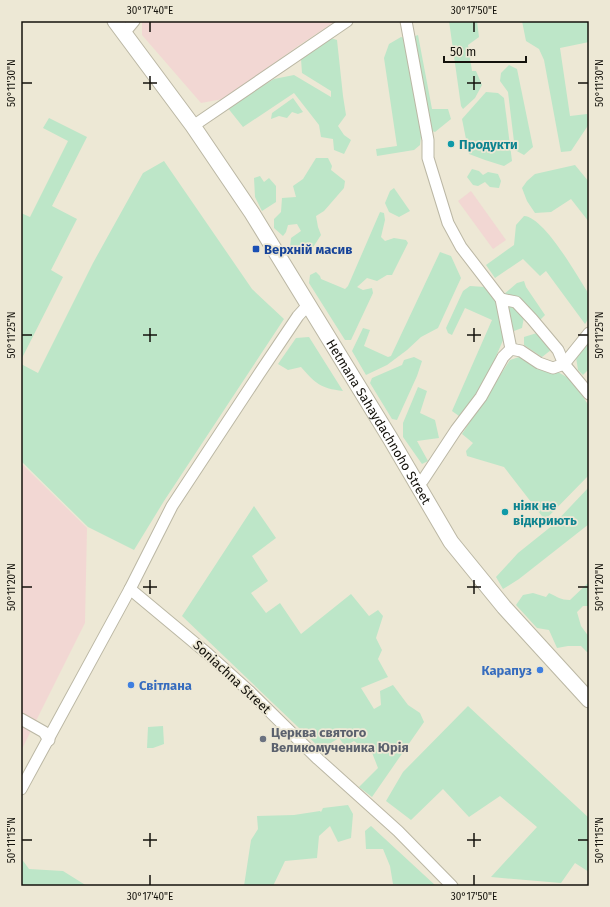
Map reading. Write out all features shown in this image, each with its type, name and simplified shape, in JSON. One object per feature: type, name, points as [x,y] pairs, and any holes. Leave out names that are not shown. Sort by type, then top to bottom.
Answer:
[{"type":"main road","name":"Hetmana Sahaydachnoho Street","points":[[114,21],[193,126],[252,213],[390,438],[451,542],[504,607],[589,700]]},
{"type":"street","points":[[124,33],[134,21]]},
{"type":"street","points":[[193,126],[347,21]]},
{"type":"street","points":[[406,21],[428,140],[428,158],[448,223],[461,247],[501,299],[511,349]]},
{"type":"street","points":[[501,299],[516,302],[558,350],[564,364],[589,394]]},
{"type":"street","points":[[21,789],[130,589],[172,506],[298,316],[308,305]]},
{"type":"street","points":[[511,349],[521,351],[539,363],[553,368],[564,364],[589,333]]},
{"type":"street","points":[[417,486],[423,480],[456,430],[481,398],[503,357],[511,349]]},
{"type":"street","name":"Soniachna Street","points":[[130,589],[234,677],[318,759],[398,831],[452,886]]},
{"type":"street","points":[[21,719],[44,732],[49,740]]},
{"type":"shaded area","points":[[142,21],[336,21],[223,99],[201,103],[142,35]]},
{"type":"shaded area","points":[[471,191],[506,240],[493,249],[458,201]]},
{"type":"shaded area","points":[[21,463],[87,528],[85,623],[21,751]]},
{"type":"green space","points":[[449,21],[477,21],[479,37],[468,45],[472,71],[476,71],[482,85],[475,98],[463,109],[461,106]]},
{"type":"green space","points":[[522,21],[589,21],[589,42],[560,48],[570,116],[587,114],[589,124],[571,151],[561,152],[544,60],[539,49],[526,41]]},
{"type":"green space","points":[[418,35],[432,109],[448,109],[451,119],[435,132],[422,128],[420,145],[414,150],[377,156],[376,149],[397,146],[384,58],[389,44],[401,37],[407,39]]},
{"type":"green space","points":[[331,38],[337,40],[346,115],[338,126],[344,135],[351,140],[344,154],[334,150],[333,139],[321,137],[319,125],[294,93],[243,127],[227,107],[274,79],[294,75],[331,97],[331,91],[302,73],[301,59]]},
{"type":"green space","points":[[509,65],[517,69],[533,147],[524,155],[515,150],[508,92],[500,81],[501,73]]},
{"type":"green space","points":[[486,92],[498,93],[504,98],[512,161],[504,166],[469,154],[462,119]]},
{"type":"green space","points":[[293,98],[303,112],[298,114],[292,112],[287,118],[279,116],[271,119],[272,113]]},
{"type":"green space","points":[[49,118],[87,137],[52,206],[77,219],[51,270],[63,277],[21,360],[21,213],[30,217],[68,141],[43,128]]},
{"type":"green space","points":[[316,158],[328,158],[332,166],[331,170],[345,181],[344,188],[324,211],[316,216],[321,235],[310,252],[301,255],[290,247],[291,238],[301,231],[297,224],[288,225],[283,236],[274,228],[274,219],[281,212],[282,198],[296,197],[293,186],[303,179]]},
{"type":"green space","points":[[164,161],[252,289],[284,319],[164,501],[134,550],[88,527],[21,461],[21,364],[38,373],[93,263],[143,173]]},
{"type":"green space","points":[[575,165],[589,182],[589,222],[571,199],[551,212],[535,213],[527,201],[522,188],[527,181],[535,174]]},
{"type":"green space","points":[[472,169],[479,171],[483,175],[488,172],[498,174],[501,181],[499,188],[490,187],[485,182],[478,186],[473,185],[467,177]]},
{"type":"green space","points":[[260,176],[264,182],[269,178],[276,186],[276,202],[262,211],[255,197],[254,178]]},
{"type":"green space","points":[[394,188],[410,211],[399,217],[389,212],[385,203],[390,191]]},
{"type":"green space","points":[[380,212],[384,213],[385,220],[381,237],[385,241],[394,238],[406,240],[408,243],[392,275],[387,275],[377,281],[367,278],[357,287],[363,290],[372,288],[373,293],[351,340],[345,340],[309,283],[310,275],[316,272],[321,279],[345,289],[348,286]]},
{"type":"green space","points":[[524,216],[532,219],[550,236],[568,260],[587,291],[590,308],[585,324],[546,271],[540,276],[523,259],[495,278],[486,265],[514,245],[516,225]]},
{"type":"green space","points":[[440,252],[451,256],[461,278],[438,328],[421,337],[387,365],[366,375],[352,351],[363,328],[370,330],[364,346],[388,357],[391,356]]},
{"type":"green space","points":[[524,281],[526,287],[545,315],[538,322],[524,317],[522,328],[514,331],[507,314],[503,295],[517,283]]},
{"type":"green space","points":[[470,286],[485,287],[498,305],[504,338],[484,384],[459,416],[452,411],[492,320],[465,308],[452,335],[448,333],[446,328],[463,291]]},
{"type":"green space","points":[[540,332],[551,350],[542,357],[524,345],[524,337]]},
{"type":"green space","points":[[309,337],[343,391],[324,387],[311,378],[301,367],[288,370],[278,364],[296,338]]},
{"type":"green space","points":[[589,341],[589,369],[583,375],[578,370],[576,357]]},
{"type":"green space","points":[[414,357],[422,361],[417,376],[397,420],[392,419],[370,383],[372,378],[402,365],[404,360]]},
{"type":"green space","points":[[519,357],[538,369],[556,371],[572,380],[589,406],[589,475],[545,520],[504,467],[467,456],[466,451],[473,443],[462,434],[510,360]]},
{"type":"green space","points":[[418,387],[427,391],[420,413],[435,420],[439,438],[417,441],[428,461],[422,464],[403,437],[403,423]]},
{"type":"green space","points":[[589,487],[589,524],[519,579],[503,589],[496,577],[518,553],[553,525]]},
{"type":"green space","points":[[254,506],[276,538],[252,556],[268,581],[251,593],[266,613],[280,603],[301,634],[351,594],[369,616],[378,610],[383,616],[376,638],[382,650],[378,659],[388,677],[361,688],[374,709],[381,705],[380,691],[393,685],[408,705],[420,713],[424,722],[372,797],[359,787],[378,768],[371,750],[366,750],[354,741],[345,746],[339,738],[321,749],[182,616]]},
{"type":"green space","points":[[589,582],[589,606],[583,606],[577,612],[581,626],[589,637],[589,652],[581,646],[557,648],[549,630],[537,628],[516,605],[523,595],[533,593],[546,597],[549,593],[561,599],[570,600]]},
{"type":"green space","points":[[468,706],[589,818],[589,872],[575,863],[561,883],[491,877],[537,827],[500,796],[469,817],[443,789],[411,820],[386,801],[403,772]]},
{"type":"green space","points":[[163,726],[164,744],[153,748],[147,748],[148,727]]},
{"type":"green space","points":[[348,805],[353,814],[351,838],[338,842],[330,826],[319,836],[317,858],[285,861],[273,886],[244,886],[251,840],[258,829],[257,816],[294,815],[321,812],[323,808]]},
{"type":"green space","points":[[371,826],[436,886],[407,886],[393,884],[390,866],[383,849],[366,849],[365,831]]},
{"type":"green space","points":[[21,858],[29,869],[63,871],[87,886],[21,886]]},
{"type":"place","name":"Продукти","points":[[451,144]]},
{"type":"place","name":"Верхній масив","points":[[256,249]]},
{"type":"place","name":"ніяк не відкриють","points":[[505,512]]},
{"type":"place","name":"Карапуз","points":[[540,670]]},
{"type":"place","name":"Світлана","points":[[131,685]]},
{"type":"place","name":"Церква святого Великомученика Юрія","points":[[263,739]]}]
